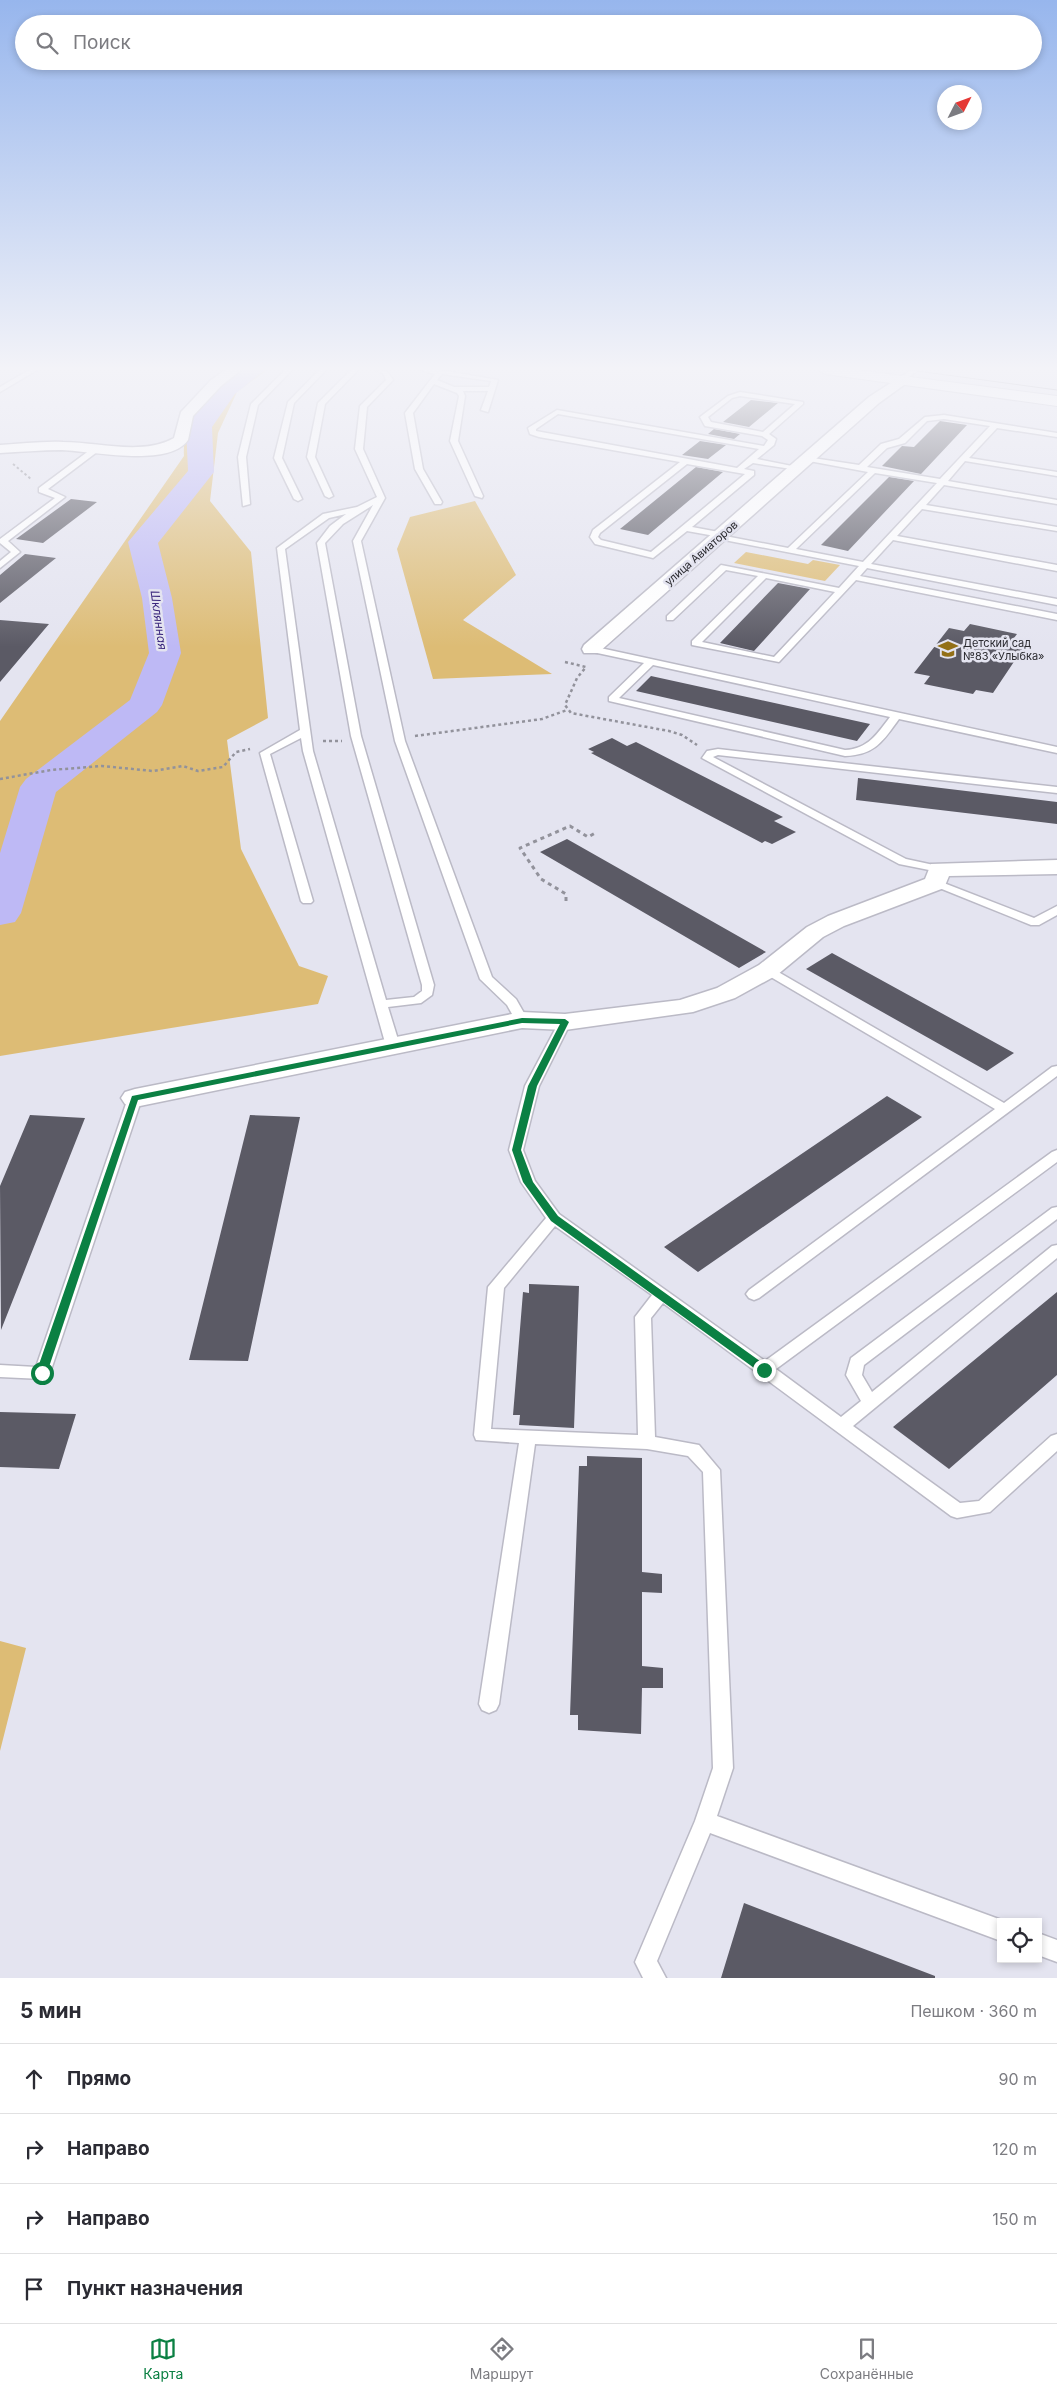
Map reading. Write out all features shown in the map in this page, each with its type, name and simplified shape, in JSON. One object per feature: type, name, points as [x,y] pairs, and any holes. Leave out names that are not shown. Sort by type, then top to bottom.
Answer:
[{"type":"street","name":"улица Авиаторов","points":[[591,649],[803,464]]},
{"type":"street","points":[[135,1098],[522,1020],[565,1022],[684,1007],[726,993],[768,970],[815,932],[938,876],[1057,866]]},
{"type":"lane","points":[[0,565],[16,552],[3,541],[61,497],[42,490],[79,462]]},
{"type":"lane","points":[[242,462],[246,504]]},
{"type":"lane","points":[[280,462],[298,499]]},
{"type":"lane","points":[[313,462],[329,496]]},
{"type":"lane","points":[[365,462],[381,498]]},
{"type":"lane","points":[[418,462],[419,469],[438,502]]},
{"type":"lane","points":[[464,462],[479,496]]},
{"type":"lane","points":[[684,462],[596,532],[594,537],[598,542],[653,555],[751,473],[693,462]]},
{"type":"lane","points":[[738,471],[748,462]]},
{"type":"lane","points":[[781,462],[861,468],[1057,502]]},
{"type":"lane","points":[[861,468],[867,462]]},
{"type":"lane","points":[[764,576],[695,642],[776,660],[961,462]]},
{"type":"lane","points":[[985,462],[1057,474]]},
{"type":"lane","points":[[790,550],[874,470]]},
{"type":"lane","points":[[381,498],[356,509],[326,516],[280,548],[308,750],[393,1046]]},
{"type":"lane","points":[[381,498],[357,542],[400,741],[486,979],[505,993],[522,1020]]},
{"type":"lane","points":[[920,506],[1057,529]]},
{"type":"lane","points":[[356,509],[331,528],[321,543],[356,736],[428,985],[428,992],[417,1000],[380,1004]]},
{"type":"lane","points":[[685,528],[1057,602]]},
{"type":"lane","points":[[891,537],[1057,568]]},
{"type":"lane","points":[[670,618],[724,567],[841,591]]},
{"type":"lane","points":[[854,577],[1057,617]]},
{"type":"lane","points":[[591,649],[1057,750]]},
{"type":"lane","points":[[651,662],[612,699],[845,752],[858,753],[870,749],[896,716]]},
{"type":"lane","points":[[306,731],[265,753],[307,901]]},
{"type":"lane","points":[[1057,790],[718,752],[710,753],[707,758],[903,862],[938,876],[1035,922],[1057,910]]},
{"type":"lane","points":[[768,970],[1005,1109]]},
{"type":"lane","points":[[565,1022],[532,1086],[516,1150],[528,1182],[554,1218],[662,1294],[957,1511],[984,1506],[1057,1441]]},
{"type":"lane","points":[[754,1294],[1057,1070]]},
{"type":"lane","points":[[0,1371],[42,1373],[135,1098]]},
{"type":"lane","points":[[764,1370],[1057,1155]]},
{"type":"lane","points":[[870,1402],[854,1375],[857,1362],[1057,1212]]},
{"type":"lane","points":[[554,1218],[496,1287],[482,1435],[648,1442],[693,1450],[711,1470],[724,1768],[706,1821],[646,1962],[655,1978]]},
{"type":"lane","points":[[841,1426],[1057,1250]]},
{"type":"lane","points":[[648,1442],[643,1317],[662,1294]]},
{"type":"lane","points":[[489,1704],[528,1438]]},
{"type":"lane","points":[[706,1821],[997,1929]]},
{"type":"lane","points":[[1042,1945],[1057,1951]]},
{"type":"path","points":[[11,463],[43,489]]},
{"type":"path","points":[[0,780],[75,767]]},
{"type":"path","points":[[566,901],[566,894],[541,879],[520,848],[570,826],[588,836],[597,832]]},
{"type":"shaded area","points":[[180,462],[215,462],[210,501],[251,552],[268,718],[227,740],[241,849],[299,966],[328,976],[318,1004],[0,1056],[0,721]]},
{"type":"shaded area","points":[[475,501],[516,575],[463,620],[552,674],[433,679],[397,549],[410,517]]},
{"type":"shaded area","points":[[746,552],[808,564],[813,560],[840,565],[825,581],[734,563]]},
{"type":"shaded area","points":[[0,1641],[26,1648],[0,1751]]},
{"type":"building","points":[[886,462],[932,462],[921,474],[882,466]]},
{"type":"building","points":[[696,467],[723,472],[648,535],[620,529]]},
{"type":"building","points":[[889,477],[914,481],[848,551],[821,545]]},
{"type":"building","points":[[71,499],[97,502],[43,543],[16,539]]},
{"type":"building","points":[[25,554],[56,558],[0,603],[0,575]]},
{"type":"building","points":[[778,583],[810,589],[754,651],[720,643]]},
{"type":"building","points":[[0,620],[49,624],[0,682]]},
{"type":"building","points":[[970,624],[1017,634],[1014,638],[1028,641],[993,693],[976,690],[973,694],[924,684],[930,676],[914,673],[949,628],[964,631]]},
{"type":"building","points":[[651,676],[870,724],[857,741],[636,691]]},
{"type":"building","points":[[612,738],[627,746],[636,742],[783,817],[774,821],[796,832],[772,844],[765,841],[762,843],[591,753],[594,752],[588,749]]},
{"type":"building","points":[[858,778],[1057,802],[1057,824],[856,800]]},
{"type":"building","points":[[567,839],[766,952],[739,968],[540,852]]},
{"type":"building","points":[[832,953],[1014,1053],[987,1071],[806,969]]},
{"type":"building","points":[[887,1096],[922,1117],[698,1272],[664,1247]]},
{"type":"building","points":[[30,1115],[85,1118],[1,1330],[0,1186]]},
{"type":"building","points":[[250,1115],[300,1117],[248,1361],[189,1360]]},
{"type":"building","points":[[529,1284],[579,1286],[574,1428],[519,1425],[520,1415],[513,1415],[523,1292],[529,1293]]},
{"type":"building","points":[[1057,1292],[1057,1375],[949,1469],[893,1427]]},
{"type":"building","points":[[0,1412],[76,1414],[59,1469],[0,1467]]},
{"type":"building","points":[[587,1456],[642,1458],[642,1572],[662,1574],[662,1593],[642,1592],[642,1666],[663,1668],[663,1688],[642,1688],[641,1734],[578,1730],[578,1715],[570,1715],[579,1466],[587,1466]]},
{"type":"building","points":[[744,1903],[935,1976],[935,1978],[721,1978]]},
{"type":"waterway","name":"Шклянная","points":[[0,913],[39,787],[145,705],[165,653],[157,598],[143,542],[201,472],[201,462]]},
{"type":"place","name":"Детский сад №83 «Улыбка»","points":[[948,649]]},
{"type":"route","points":[[42,1373],[135,1098],[522,1020],[565,1022],[532,1086],[516,1150],[528,1182],[554,1218],[662,1294],[764,1370]]}]
